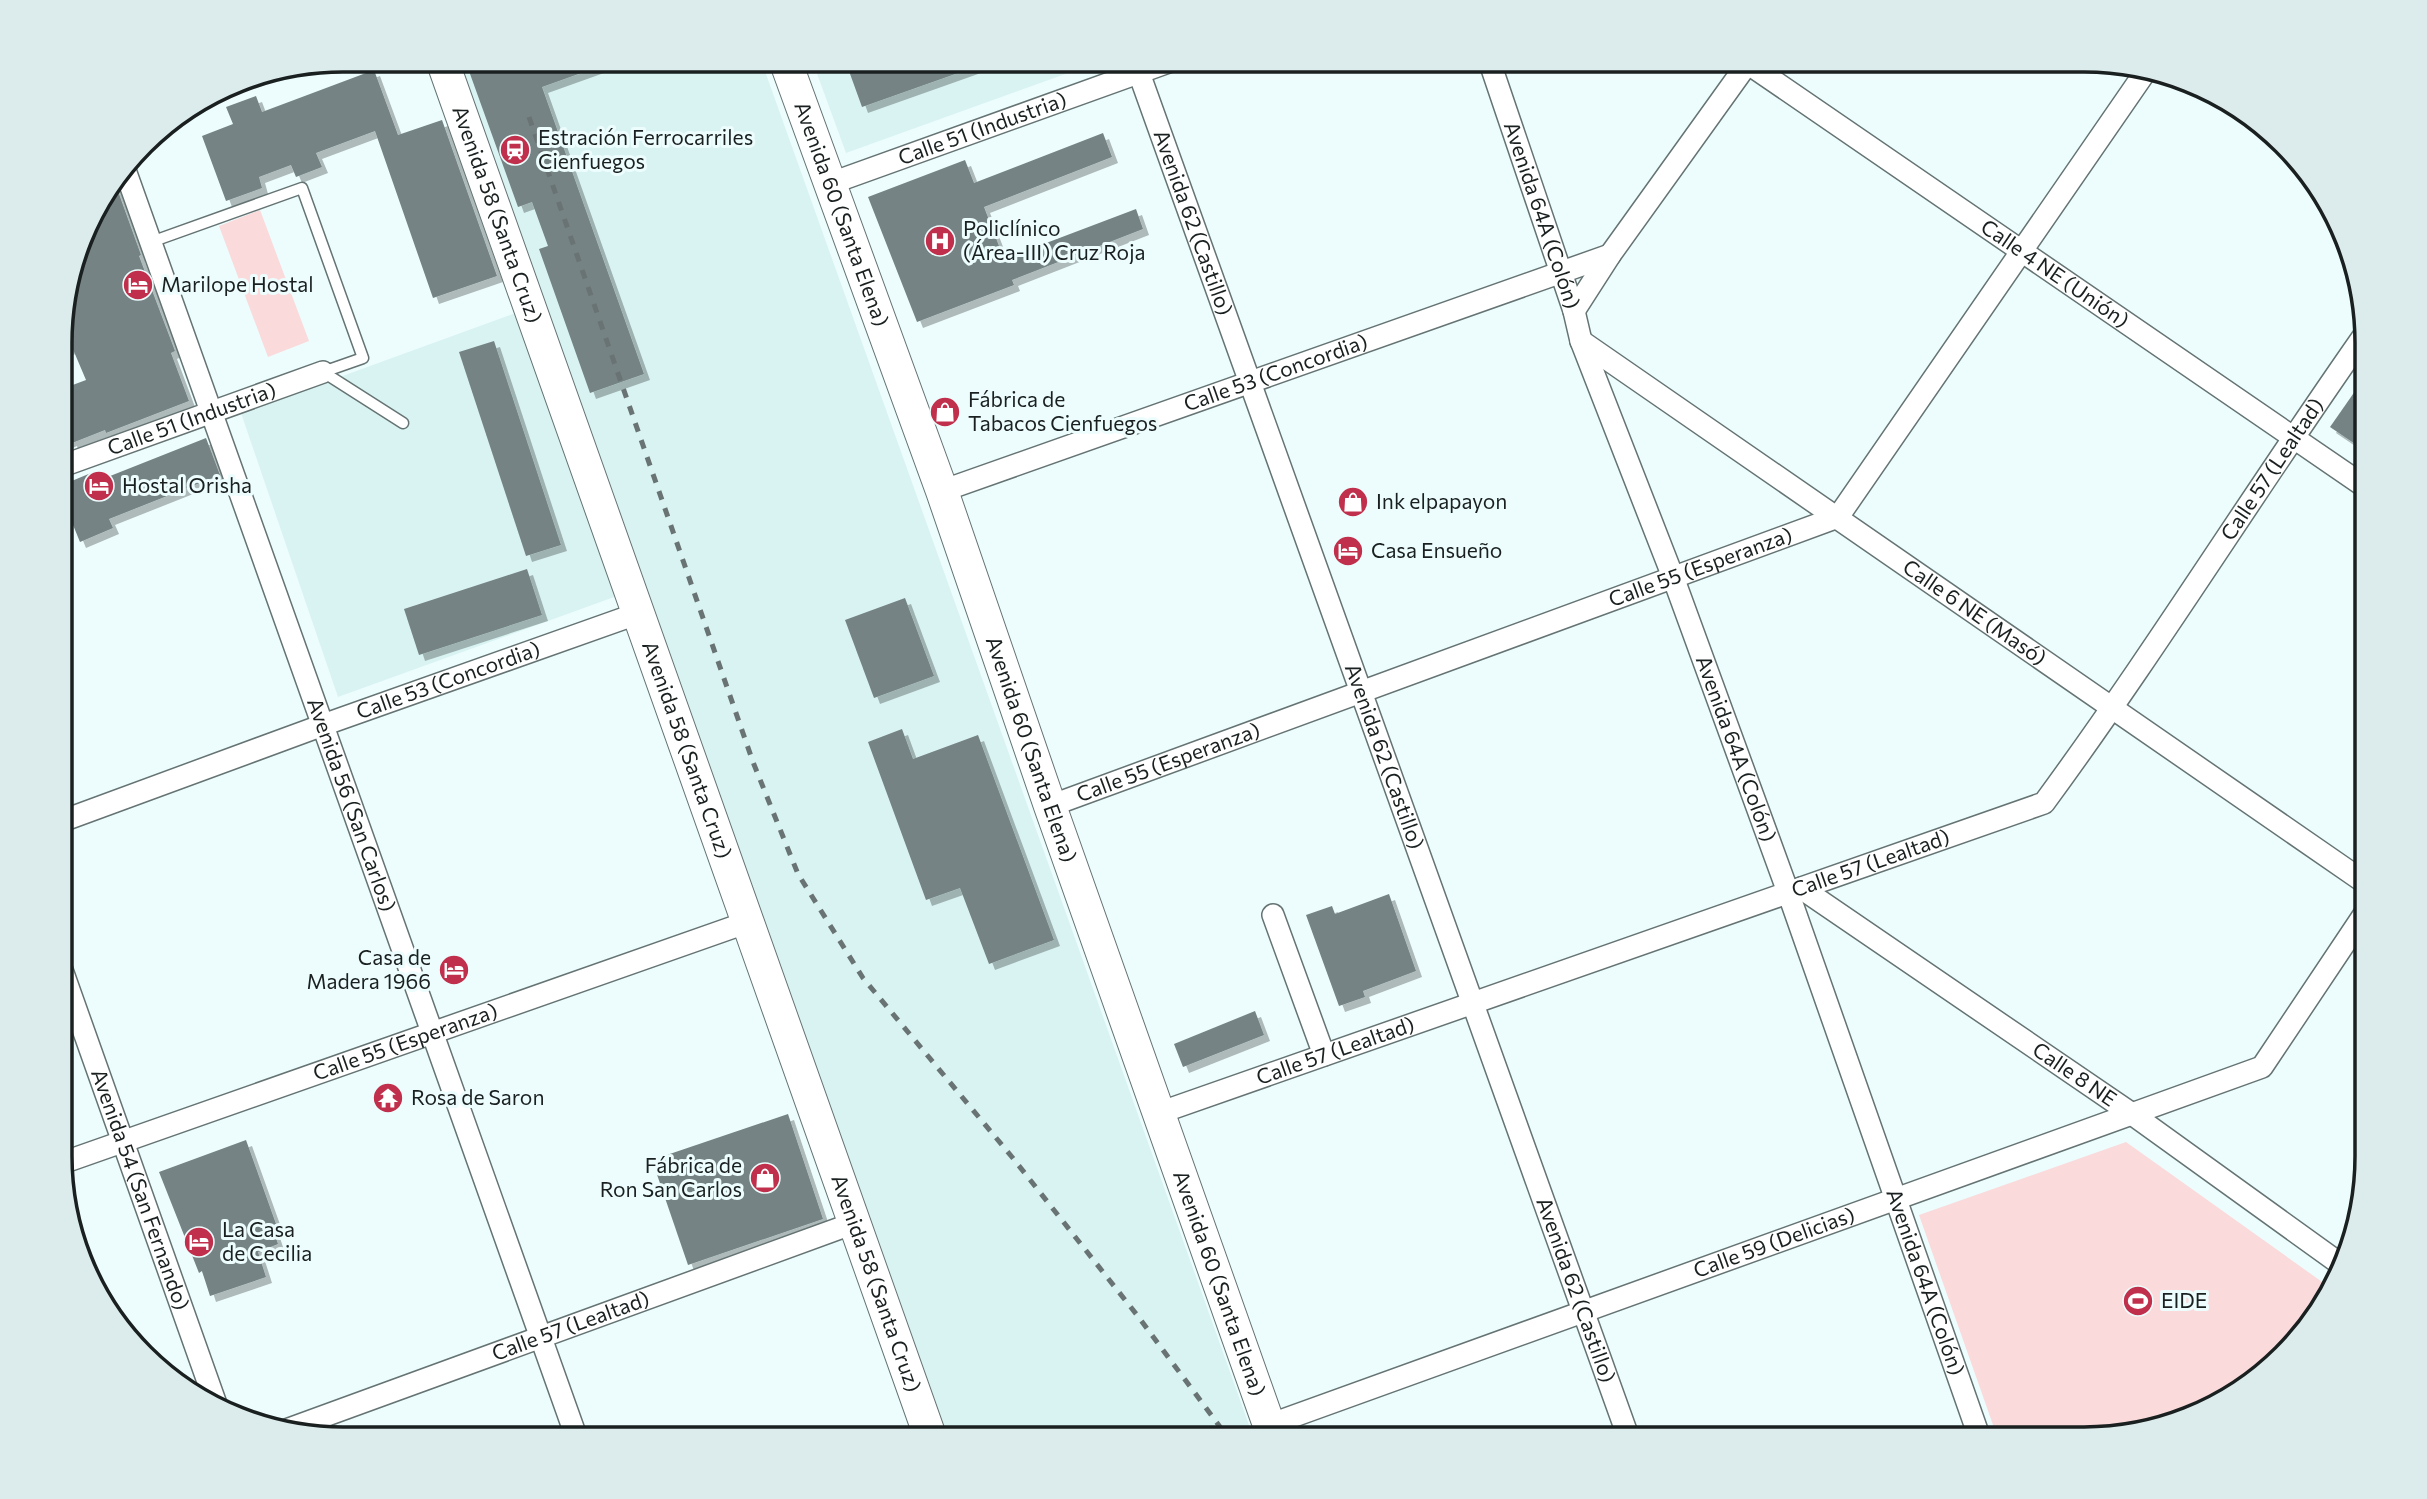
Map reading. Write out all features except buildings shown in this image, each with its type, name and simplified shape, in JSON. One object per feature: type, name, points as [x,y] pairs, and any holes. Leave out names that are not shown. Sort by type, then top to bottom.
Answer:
[{"type":"street","name":"Avenida 58 (Santa Cruz)","points":[[446,72],[927,1427]]},
{"type":"street","name":"Avenida 60 (Santa Elena)","points":[[789,72],[942,491],[1269,1427]]},
{"type":"street","name":"Avenida 64A (Colón)","points":[[1493,72],[1574,311],[1581,341],[1795,890],[1896,1199],[1976,1427]]},
{"type":"street","points":[[1574,311],[1610,255],[1739,72]]},
{"type":"street","name":"Calle 4 NE (Unión)","points":[[1763,72],[2355,480]]},
{"type":"street","name":"Calle 51 (Industria)","points":[[829,184],[1139,73]]},
{"type":"street","name":"Avenida 62 (Castillo)","points":[[1139,73],[1625,1427]]},
{"type":"street","points":[[1838,517],[2141,78]]},
{"type":"street","name":"Avenida 56 (San Carlos)","points":[[128,178],[573,1427]]},
{"type":"street","name":"Calle 53 (Concordia)","points":[[942,491],[1610,255]]},
{"type":"street","name":"Calle 6 NE (Masó)","points":[[1581,341],[2355,876]]},
{"type":"street","name":"Calle 57 (Lealtad)","points":[[1158,1113],[2044,803],[2113,708],[2292,438],[2355,348]]},
{"type":"street","name":"Calle 51 (Industria)","points":[[72,462],[323,372]]},
{"type":"street","name":"Calle 55 (Esperanza)","points":[[1050,806],[1838,517]]},
{"type":"street","name":"Calle 53 (Concordia)","points":[[72,817],[323,725],[639,614]]},
{"type":"street","name":"Calle 8 NE","points":[[1795,890],[2132,1114],[2335,1260]]},
{"type":"street","points":[[1273,915],[1324,1055]]},
{"type":"street","name":"Calle 55 (Esperanza)","points":[[72,1160],[748,922]]},
{"type":"street","name":"Calle 59 (Delicias)","points":[[1284,1427],[1583,1312],[2262,1067],[2355,928]]},
{"type":"street","name":"Avenida 54 (San Fernando)","points":[[72,998],[212,1394]]},
{"type":"street","name":"Calle 57 (Lealtad)","points":[[302,1424],[855,1223]]},
{"type":"lane","points":[[151,242],[302,188],[363,358],[323,372]]},
{"type":"lane","points":[[323,372],[403,423]]},
{"type":"shaded area","points":[[461,72],[765,72],[1250,1427],[945,1427]]},
{"type":"shaded area","points":[[816,72],[1071,72],[846,153]]},
{"type":"shaded area","points":[[260,210],[309,341],[268,357],[219,226]]},
{"type":"shaded area","points":[[524,310],[617,596],[338,697],[241,413]]},
{"type":"shaded area","name":"EIDE","points":[[2126,1142],[2324,1283],[2310,1307],[2288,1335],[2263,1360],[2235,1382],[2188,1407],[2137,1422],[2102,1427],[1994,1427],[1919,1215]]},
{"type":"railway","points":[[529,117],[753,762],[798,874],[863,978],[1012,1157],[1137,1315],[1220,1427]]},
{"type":"place","name":"Estración Ferrocarriles Cienfuegos","points":[[515,150]]},
{"type":"place","name":"Policlínico (Área-III) Cruz Roja","points":[[940,241]]},
{"type":"place","name":"Marilope Hostal","points":[[138,285]]},
{"type":"place","name":"Fábrica de Tabacos Cienfuegos","points":[[945,412]]},
{"type":"place","name":"Hostal Orisha","points":[[99,486]]},
{"type":"place","name":"Ink elpapayon","points":[[1353,502]]},
{"type":"place","name":"Casa Ensueño","points":[[1348,551]]},
{"type":"place","name":"Casa de Madera 1966","points":[[454,970]]},
{"type":"place","name":"Rosa de Saron","points":[[388,1098]]},
{"type":"place","name":"Fábrica de Ron San Carlos","points":[[765,1178]]},
{"type":"place","name":"La Casa de Cecilia","points":[[199,1242]]},
{"type":"place","name":"EIDE","points":[[2138,1301]]}]
